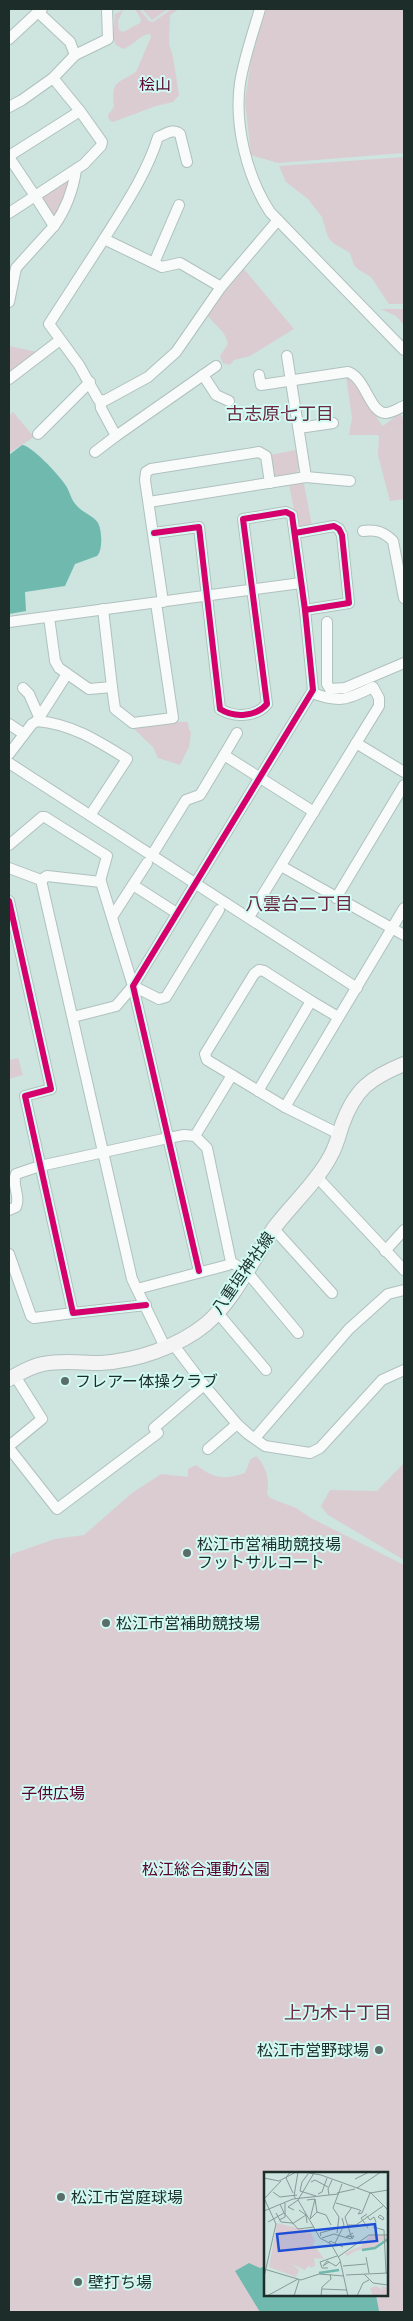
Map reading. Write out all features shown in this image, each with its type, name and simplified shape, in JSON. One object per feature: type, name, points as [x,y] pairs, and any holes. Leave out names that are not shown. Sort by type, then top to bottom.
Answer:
[{"type":"main road","name":"八重垣神社線","points":[[12,1377],[43,1364],[113,1362],[139,1356],[169,1345],[198,1330],[217,1312],[274,1229],[317,1177],[331,1155],[349,1106],[362,1087],[404,1064]]},
{"type":"street","points":[[260,9],[240,82],[239,114],[247,158],[257,188],[265,204],[278,220],[404,350]]},
{"type":"street","points":[[9,39],[40,10],[70,42],[75,55]]},
{"type":"street","points":[[9,107],[53,78],[75,55],[108,39],[110,10]]},
{"type":"street","points":[[9,213],[76,170],[101,146],[102,142],[53,78]]},
{"type":"street","points":[[54,226],[9,157],[80,111]]},
{"type":"street","points":[[116,436],[90,382],[49,324],[128,200],[149,160],[158,137],[172,131],[180,134],[187,162]]},
{"type":"street","points":[[9,302],[12,268],[54,226],[62,215],[74,184],[76,170]]},
{"type":"street","points":[[154,263],[179,206]]},
{"type":"street","points":[[100,400],[107,400],[148,377],[176,352],[222,288],[278,220]]},
{"type":"street","points":[[104,239],[162,267],[180,263],[222,288]]},
{"type":"street","points":[[9,379],[60,340]]},
{"type":"street","points":[[287,356],[306,477]]},
{"type":"street","points":[[95,452],[216,366]]},
{"type":"street","points":[[259,375],[261,385],[291,379],[348,372],[358,377],[374,406],[382,413],[390,413],[404,406]]},
{"type":"street","points":[[203,375],[216,395],[229,401]]},
{"type":"street","points":[[38,434],[90,382]]},
{"type":"street","points":[[299,428],[333,423]]},
{"type":"street","points":[[103,609],[115,709],[133,723],[174,722],[154,533],[144,475],[148,470],[259,452],[264,454],[270,483]]},
{"type":"street","points":[[149,502],[306,477],[350,481]]},
{"type":"street","points":[[73,1017],[116,1006],[134,986],[312,693],[314,686],[292,515],[286,512],[244,519],[266,704],[262,709],[246,715],[227,713],[220,708],[198,527],[154,533]]},
{"type":"street","points":[[295,533],[334,526],[340,529],[342,535],[349,604],[304,610]]},
{"type":"street","points":[[364,531],[373,530],[381,532],[394,541],[404,598]]},
{"type":"street","points":[[394,541],[404,539]]},
{"type":"street","points":[[9,622],[301,583]]},
{"type":"street","points":[[49,617],[56,665],[89,689],[112,687]]},
{"type":"street","points":[[327,622],[328,688],[345,688],[371,683]]},
{"type":"street","points":[[312,693],[338,701],[354,697],[371,683],[404,663]]},
{"type":"street","points":[[9,754],[24,734],[39,720],[67,674]]},
{"type":"street","points":[[248,917],[379,706],[379,698],[371,683]]},
{"type":"street","points":[[23,688],[29,694],[39,720]]},
{"type":"street","points":[[39,720],[72,728],[94,738],[127,759],[91,814]]},
{"type":"street","points":[[9,724],[24,734]]},
{"type":"street","points":[[112,917],[186,800],[200,795],[236,733]]},
{"type":"street","points":[[356,743],[404,772]]},
{"type":"street","points":[[224,755],[314,812]]},
{"type":"street","points":[[9,763],[91,814],[150,859],[196,882],[357,988]]},
{"type":"street","points":[[336,898],[404,785]]},
{"type":"street","points":[[9,845],[42,817],[46,817],[107,856],[100,881],[134,986],[199,1271]]},
{"type":"street","points":[[281,866],[404,935]]},
{"type":"street","points":[[9,868],[40,880]]},
{"type":"street","points":[[40,880],[47,876],[100,881]]},
{"type":"street","points":[[40,880],[132,1279],[169,1345],[237,1424],[265,1446],[304,1452],[317,1451],[382,1380],[404,1370]]},
{"type":"street","points":[[133,885],[172,910]]},
{"type":"street","points":[[9,900],[51,1089],[25,1096],[73,1313]]},
{"type":"street","points":[[285,1107],[404,908]]},
{"type":"street","points":[[134,986],[159,998],[166,997],[219,910]]},
{"type":"street","points":[[338,1016],[264,971],[256,971],[204,1054],[207,1060],[258,1091],[339,1134]]},
{"type":"street","points":[[258,1091],[311,1001]]},
{"type":"street","points":[[195,1136],[232,1075]]},
{"type":"street","points":[[9,1210],[16,1207],[18,1202],[14,1176],[40,1166],[168,1138],[184,1135],[195,1136],[207,1148],[231,1262],[246,1272],[298,1333]]},
{"type":"street","points":[[317,1177],[404,1270]]},
{"type":"street","points":[[274,1229],[332,1293]]},
{"type":"street","points":[[385,1251],[404,1230]]},
{"type":"street","points":[[9,1254],[31,1316],[34,1318],[146,1305]]},
{"type":"street","points":[[137,1289],[199,1271],[228,1265],[231,1262]]},
{"type":"street","points":[[255,1438],[350,1329],[388,1294],[404,1290]]},
{"type":"street","points":[[217,1312],[266,1370]]},
{"type":"street","points":[[12,1377],[42,1419],[9,1447],[57,1509],[156,1431],[204,1385]]},
{"type":"street","points":[[208,1449],[237,1424]]},
{"type":"green space","name":"桧山","points":[[135,9],[139,9],[149,21],[153,22],[172,9],[179,9],[170,15],[169,44],[179,95],[173,102],[156,106],[113,122],[109,120],[108,115],[114,107],[116,84],[136,72],[151,37],[150,34],[143,36],[123,49],[116,45],[113,37],[115,14],[123,10],[118,21],[119,30],[123,32],[140,23],[141,19]]},
{"type":"green space","points":[[142,9],[168,9],[152,20]]},
{"type":"green space","points":[[266,9],[404,9],[404,153],[278,163],[251,155],[245,101],[251,60]]},
{"type":"green space","points":[[404,157],[404,304],[389,304],[371,277],[354,265],[350,253],[333,243],[328,237],[322,217],[308,199],[286,182],[279,166]]},
{"type":"green space","points":[[67,179],[70,182],[58,215],[53,214],[42,202],[42,195]]},
{"type":"green space","points":[[244,269],[294,329],[250,356],[234,360],[230,365],[223,363],[220,356],[228,344],[227,339],[207,314]]},
{"type":"green space","points":[[381,309],[404,309],[404,325],[396,316]]},
{"type":"green space","points":[[9,346],[37,352],[9,373]]},
{"type":"green space","points":[[346,376],[358,386],[383,426],[400,413],[404,420],[404,499],[390,501],[378,455],[379,436],[349,435],[352,418]]},
{"type":"green space","points":[[13,412],[34,437],[9,453],[9,416]]},
{"type":"green space","points":[[296,450],[299,468],[296,474],[277,478],[274,475],[270,455]]},
{"type":"green space","points":[[289,484],[304,484],[312,526],[302,529],[297,526]]},
{"type":"green space","points":[[171,722],[188,722],[191,732],[189,747],[180,765],[158,758],[153,747],[132,727]]},
{"type":"green space","points":[[18,1058],[23,1075],[9,1079],[9,1060]]},
{"type":"green space","name":"松江総合運動公園","points":[[256,1456],[265,1469],[267,1494],[270,1498],[296,1508],[311,1518],[404,1565],[404,2312],[9,2312],[9,1561],[12,1554],[55,1539],[84,1535],[132,1493],[161,1474],[188,1477],[188,1469],[196,1465],[219,1477],[231,1477],[245,1473],[250,1460]]},
{"type":"green space","points":[[404,1463],[404,1560],[328,1515],[321,1506],[330,1490],[377,1491]]},
{"type":"water","points":[[22,445],[32,450],[50,467],[66,486],[79,508],[98,523],[101,545],[97,556],[75,564],[65,586],[25,592],[26,611],[9,614],[9,455]]},
{"type":"water","points":[[249,2263],[260,2268],[264,2266],[264,2296],[376,2296],[379,2311],[382,2312],[260,2312],[235,2271]]},
{"type":"cycle path","points":[[154,533],[199,527],[220,709],[238,715],[257,712],[267,704],[243,519],[286,512],[292,515],[305,610],[349,603],[342,535],[339,529],[334,526],[295,533]]},
{"type":"cycle path","points":[[199,1271],[133,986],[313,690],[305,610]]},
{"type":"cycle path","points":[[9,901],[51,1089],[25,1096],[73,1313],[146,1305]]},
{"type":"place","name":"フレアー体操クラブ","points":[[65,1381]]},
{"type":"place","name":"松江市営補助競技場 フットサルコート","points":[[187,1553]]},
{"type":"place","name":"松江市営補助競技場","points":[[106,1623]]},
{"type":"place","name":"松江市営野球場","points":[[379,2050]]},
{"type":"place","name":"松江市営庭球場","points":[[61,2197]]},
{"type":"place","name":"壁打ち場","points":[[78,2282]]},
{"type":"district","name":"古志原七丁目","points":[[280,414]]},
{"type":"district","name":"八雲台二丁目","points":[[299,904]]},
{"type":"district","name":"上乃木十丁目","points":[[338,2013]]},
{"type":"park label","name":"子供広場","points":[[53,1793]]}]
